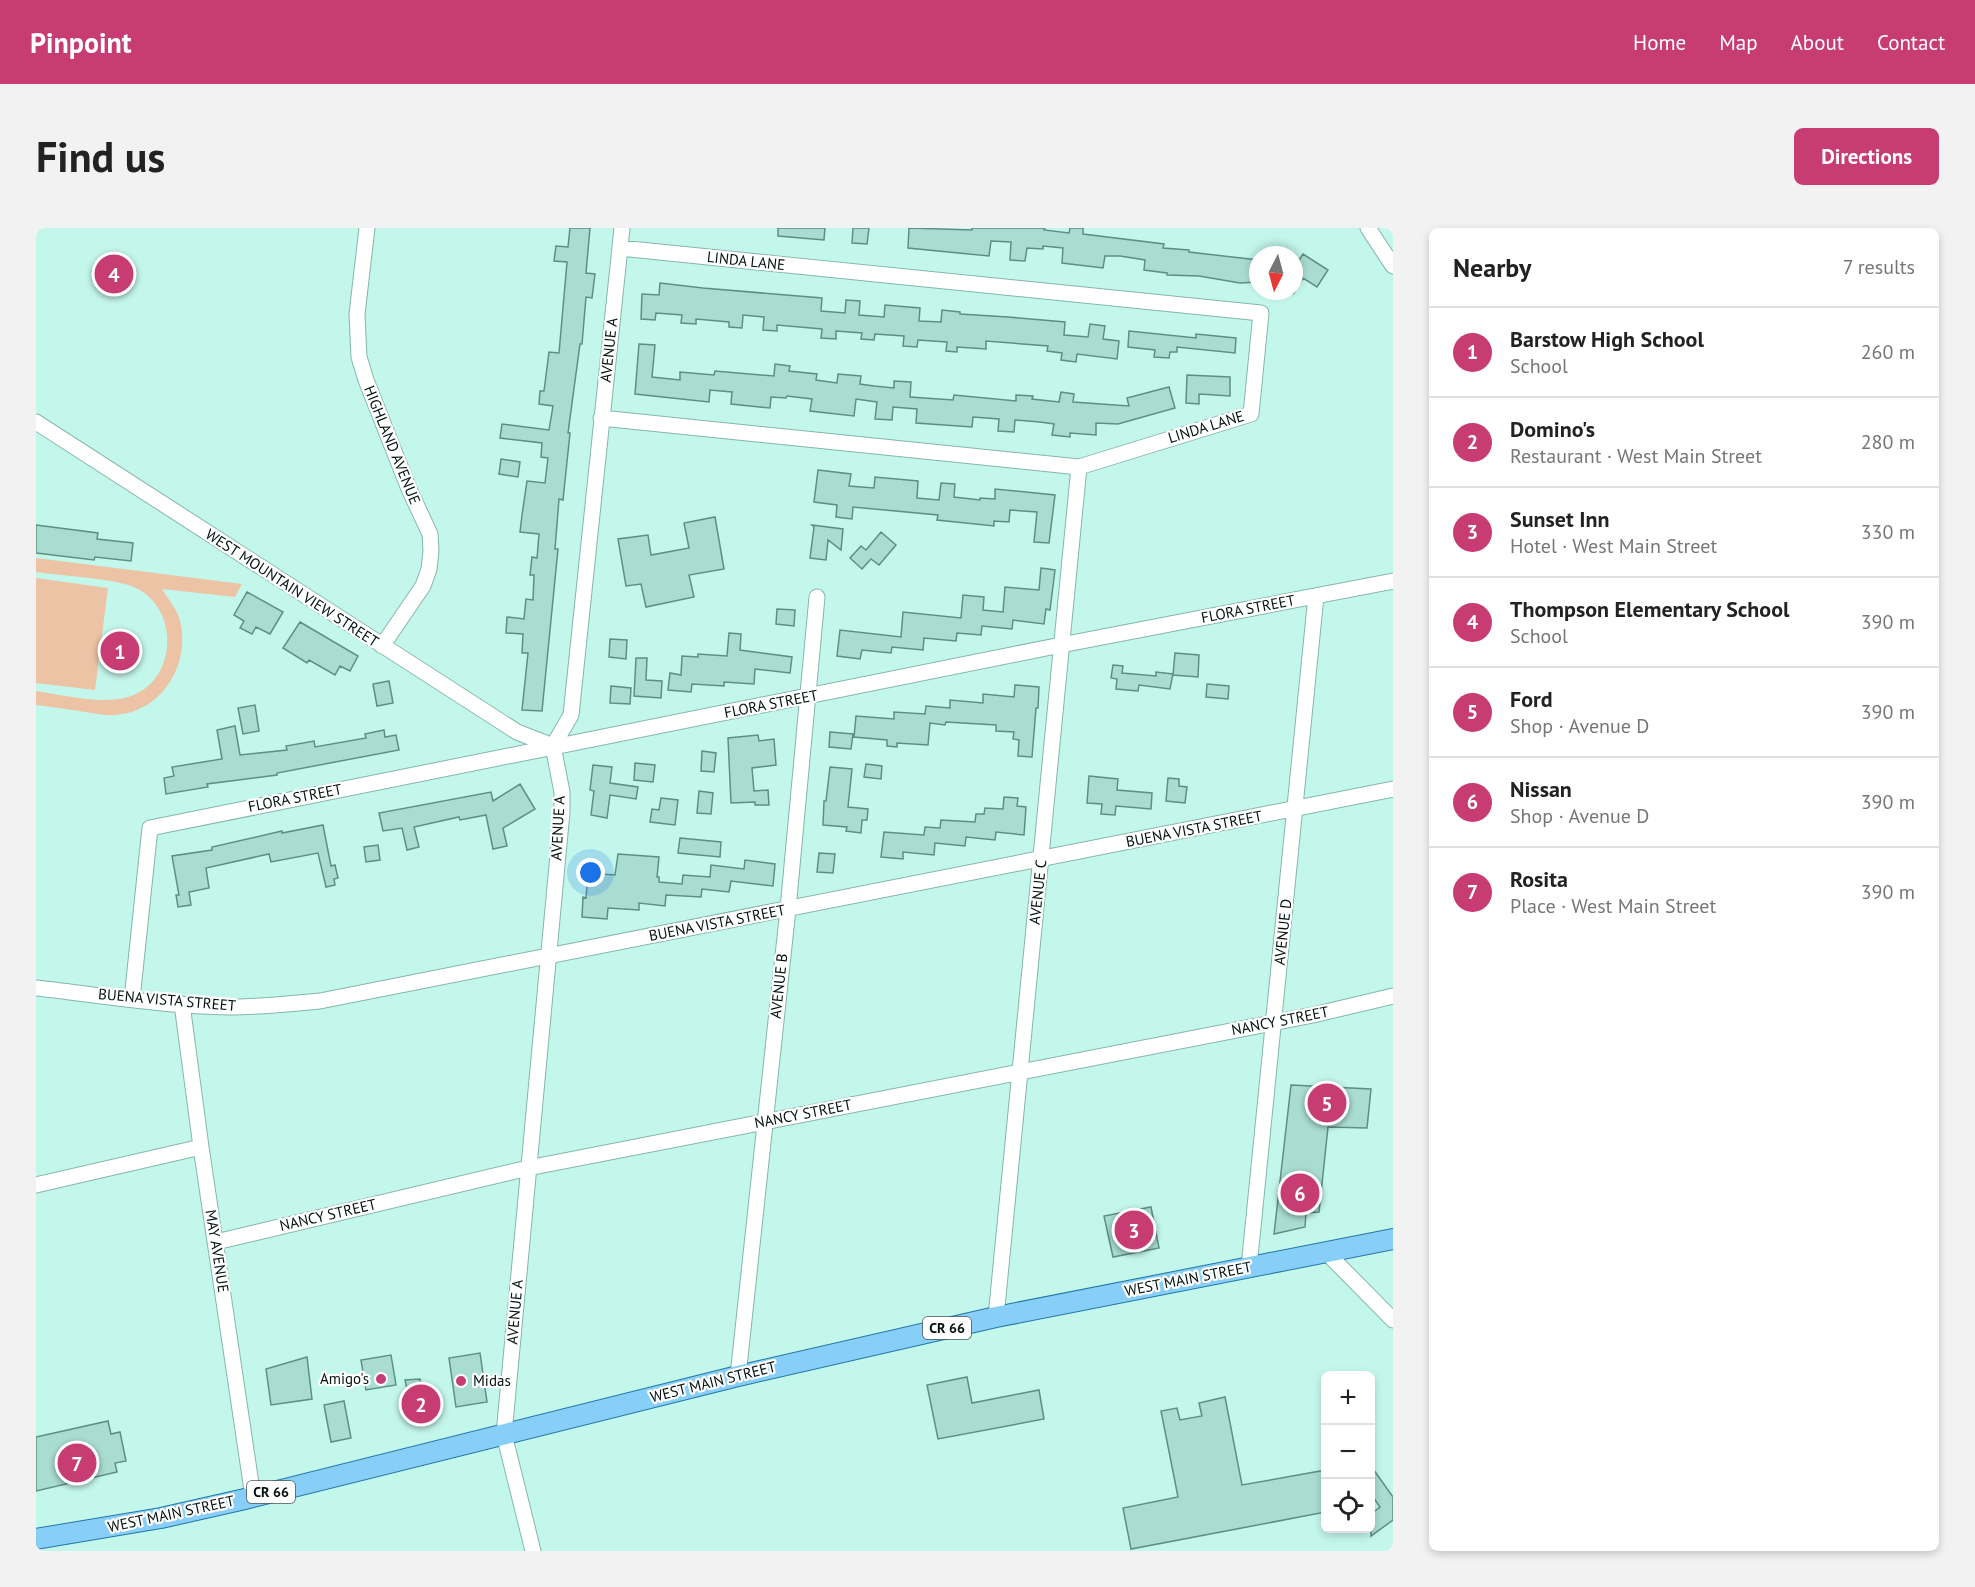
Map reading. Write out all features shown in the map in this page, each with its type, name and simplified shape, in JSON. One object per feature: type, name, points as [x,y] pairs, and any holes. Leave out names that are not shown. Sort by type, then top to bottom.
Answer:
[{"type":"main road","name":"WEST MAIN STREET","points":[[36,1539],[161,1518],[253,1497],[738,1376],[996,1317],[1393,1239]]},
{"type":"street","name":"HIGHLAND AVENUE","points":[[366,228],[357,314],[360,357],[374,402],[430,534],[431,551],[429,569],[423,586],[382,646]]},
{"type":"street","name":"AVENUE A","points":[[533,1551],[504,1434],[561,812],[562,792],[553,746],[571,715],[622,228]]},
{"type":"street","points":[[1368,228],[1393,266]]},
{"type":"street","name":"LINDA LANE","points":[[601,418],[1079,467],[1251,414],[1261,313],[620,248]]},
{"type":"street","name":"WEST MOUNTAIN VIEW STREET","points":[[36,422],[517,732],[553,746]]},
{"type":"street","name":"AVENUE C","points":[[996,1317],[1079,467]]},
{"type":"street","name":"FLORA STREET","points":[[132,999],[150,828],[1061,645],[1393,581]]},
{"type":"street","name":"AVENUE D","points":[[1249,1267],[1317,596]]},
{"type":"street","name":"AVENUE B","points":[[738,1376],[788,909],[817,597]]},
{"type":"street","name":"BUENA VISTA STREET","points":[[36,988],[229,1007],[320,1001],[1393,789]]},
{"type":"street","name":"NANCY STREET","points":[[216,1242],[528,1168],[1393,996]]},
{"type":"street","name":"MAY AVENUE","points":[[182,1004],[253,1497]]},
{"type":"street","points":[[36,1185],[201,1147]]},
{"type":"street","points":[[1326,1252],[1393,1320]]},
{"type":"shaded area","points":[[36,558],[242,584],[235,597],[162,589],[175,608],[180,621],[181,654],[176,670],[169,684],[146,706],[131,712],[103,715],[36,705],[36,691],[105,700],[128,697],[144,689],[156,677],[164,662],[167,646],[166,628],[161,612],[151,598],[127,585],[36,572]]},
{"type":"shaded area","points":[[36,578],[108,588],[95,690],[36,683]]},
{"type":"building","points":[[570,228],[590,228],[586,273],[595,274],[592,298],[586,297],[582,344],[580,344],[568,433],[570,433],[563,500],[559,499],[555,549],[558,549],[542,711],[522,710],[528,653],[522,653],[523,634],[506,633],[507,617],[524,619],[526,599],[533,600],[534,575],[530,575],[532,557],[537,558],[539,534],[520,532],[527,481],[545,483],[548,458],[541,457],[542,443],[500,438],[502,424],[549,430],[553,406],[539,404],[540,391],[544,391],[549,352],[559,353],[567,262],[554,261],[556,246],[568,247]]},
{"type":"building","points":[[778,228],[825,228],[824,240],[778,236]]},
{"type":"building","points":[[853,228],[869,228],[867,244],[852,243]]},
{"type":"building","points":[[909,228],[972,230],[972,228],[1045,228],[1044,230],[1069,233],[1070,228],[1083,228],[1083,234],[1164,244],[1163,248],[1249,259],[1249,282],[1199,276],[1167,275],[1167,273],[1144,270],[1145,260],[1120,256],[1105,256],[1103,268],[1062,263],[1063,248],[1043,246],[1043,249],[1027,248],[1025,261],[1010,260],[1011,242],[991,241],[989,256],[908,248]]},
{"type":"building","points":[[1303,254],[1328,270],[1317,287],[1303,278]]},
{"type":"building","points":[[660,283],[822,298],[821,311],[845,313],[846,300],[860,301],[859,315],[884,317],[885,305],[920,308],[919,321],[941,322],[942,310],[960,312],[960,314],[1065,322],[1064,335],[1088,337],[1090,324],[1105,326],[1103,339],[1119,341],[1117,359],[1077,354],[1076,362],[1061,360],[1062,353],[1047,351],[1048,346],[986,341],[986,349],[957,347],[957,352],[946,351],[947,342],[918,340],[917,347],[903,346],[904,336],[875,334],[874,340],[861,339],[862,333],[836,331],[836,339],[821,338],[822,329],[777,325],[777,331],[763,330],[764,317],[743,315],[742,328],[729,327],[729,322],[696,319],[696,324],[681,323],[682,315],[656,313],[655,320],[641,319],[642,294],[659,295]]},
{"type":"building","points":[[1129,331],[1196,338],[1196,334],[1236,338],[1235,353],[1177,347],[1177,352],[1170,352],[1169,358],[1154,357],[1155,350],[1128,347]]},
{"type":"building","points":[[639,344],[655,345],[652,377],[680,380],[680,372],[714,375],[715,371],[774,376],[775,364],[790,366],[789,371],[817,374],[816,380],[837,383],[838,374],[861,376],[860,384],[874,386],[894,388],[894,381],[911,382],[910,397],[953,400],[954,395],[1016,401],[1016,395],[1059,402],[1061,392],[1074,394],[1073,402],[1129,406],[1127,398],[1169,387],[1175,408],[1118,424],[1096,423],[1096,435],[1070,433],[1070,437],[1052,435],[1054,424],[1040,422],[1015,420],[1014,432],[998,431],[999,419],[973,417],[972,427],[916,423],[917,409],[893,407],[892,420],[875,419],[877,402],[856,399],[854,416],[810,411],[812,399],[787,396],[786,398],[771,397],[770,408],[731,404],[732,392],[710,390],[709,402],[635,394]]},
{"type":"building","points":[[1187,375],[1230,377],[1230,396],[1199,394],[1199,404],[1186,403]]},
{"type":"building","points":[[501,459],[520,462],[518,477],[499,474]]},
{"type":"building","points":[[818,470],[851,474],[849,486],[874,488],[875,477],[918,481],[917,498],[939,500],[941,483],[955,484],[954,497],[980,500],[980,498],[995,499],[995,489],[1055,495],[1049,543],[1034,542],[1037,512],[1010,510],[1009,522],[994,521],[994,526],[937,520],[938,515],[853,507],[852,519],[836,517],[837,505],[814,502]]},
{"type":"building","points":[[715,517],[724,569],[689,575],[694,597],[646,607],[641,584],[626,586],[618,539],[648,535],[651,555],[689,548],[684,523]]},
{"type":"building","points":[[36,525],[98,533],[97,539],[133,543],[131,561],[95,557],[94,560],[36,553]]},
{"type":"building","points":[[812,525],[843,529],[841,550],[828,540],[826,560],[810,558],[814,527]]},
{"type":"building","points":[[881,532],[896,545],[879,565],[871,559],[862,569],[850,558],[861,546],[866,550]]},
{"type":"building","points":[[1041,568],[1055,570],[1050,610],[1046,609],[1044,624],[1013,620],[1012,629],[982,626],[981,635],[957,633],[956,641],[924,638],[923,650],[892,647],[891,653],[862,650],[860,659],[837,656],[840,630],[901,637],[903,612],[961,618],[963,595],[984,597],[983,610],[1003,612],[1005,587],[1039,590]]},
{"type":"building","points":[[247,592],[283,612],[270,634],[256,627],[252,634],[240,628],[244,621],[234,615]]},
{"type":"building","points":[[777,609],[795,610],[794,626],[776,624]]},
{"type":"building","points":[[300,622],[358,656],[350,671],[340,666],[335,675],[309,660],[307,663],[283,648]]},
{"type":"building","points":[[729,633],[741,634],[740,650],[792,657],[790,673],[755,669],[754,684],[724,682],[724,686],[692,684],[691,692],[668,690],[670,673],[681,675],[682,656],[698,657],[698,654],[727,656]]},
{"type":"building","points":[[610,639],[627,640],[626,659],[609,657]]},
{"type":"building","points":[[1175,653],[1199,655],[1198,677],[1173,675]]},
{"type":"building","points":[[636,658],[647,658],[646,680],[662,681],[661,698],[634,696]]},
{"type":"building","points":[[1113,665],[1123,666],[1122,673],[1156,676],[1156,672],[1173,674],[1170,689],[1139,685],[1138,691],[1116,689],[1117,679],[1111,678]]},
{"type":"building","points":[[389,681],[393,703],[377,706],[373,684]]},
{"type":"building","points":[[1207,684],[1229,686],[1228,699],[1206,697]]},
{"type":"building","points":[[1015,685],[1039,687],[1032,757],[1018,756],[1019,740],[1013,739],[1014,732],[996,731],[996,725],[930,723],[928,745],[897,743],[897,747],[887,746],[887,740],[854,737],[856,716],[894,719],[894,712],[925,714],[926,706],[950,708],[950,700],[983,703],[983,694],[1014,697]]},
{"type":"building","points":[[611,686],[631,688],[630,704],[610,703]]},
{"type":"building","points":[[255,705],[259,731],[243,734],[238,708]]},
{"type":"building","points":[[235,726],[240,755],[287,750],[286,746],[314,741],[315,747],[366,738],[365,734],[384,730],[385,737],[396,735],[399,750],[277,773],[277,775],[207,784],[208,787],[166,794],[164,778],[174,776],[172,767],[222,759],[217,730]]},
{"type":"building","points":[[830,732],[853,734],[851,749],[829,747]]},
{"type":"building","points":[[758,735],[759,741],[774,739],[776,765],[752,768],[754,791],[768,790],[769,805],[755,805],[755,802],[731,803],[728,738]]},
{"type":"building","points":[[702,751],[716,753],[714,772],[701,771]]},
{"type":"building","points":[[635,763],[655,765],[653,782],[634,780]]},
{"type":"building","points":[[866,764],[882,766],[881,779],[864,777]]},
{"type":"building","points":[[593,765],[612,767],[610,783],[638,787],[636,799],[610,795],[607,818],[591,815],[594,791],[590,790]]},
{"type":"building","points":[[830,767],[852,769],[848,807],[868,809],[867,820],[862,820],[861,833],[846,831],[847,827],[823,825],[824,801],[826,801]]},
{"type":"building","points":[[1089,776],[1118,779],[1117,790],[1152,793],[1151,809],[1116,806],[1115,815],[1101,814],[1102,804],[1087,803]]},
{"type":"building","points":[[1168,778],[1179,779],[1179,786],[1187,787],[1185,803],[1166,801]]},
{"type":"building","points":[[520,784],[535,809],[503,828],[507,846],[493,849],[486,815],[460,820],[459,817],[414,827],[419,847],[407,850],[402,828],[383,831],[379,813],[491,792],[493,801]]},
{"type":"building","points":[[699,791],[713,793],[711,814],[697,813]]},
{"type":"building","points":[[1004,797],[1018,798],[1017,806],[1026,807],[1024,835],[996,832],[995,840],[966,837],[965,846],[935,843],[934,855],[903,852],[903,859],[881,857],[884,832],[924,835],[925,827],[940,828],[941,820],[975,822],[976,814],[984,814],[985,808],[1003,809]]},
{"type":"building","points":[[661,798],[678,800],[675,825],[650,822],[652,809],[659,810]]},
{"type":"building","points":[[323,825],[331,866],[335,865],[338,878],[334,879],[335,885],[326,887],[318,853],[271,862],[269,854],[206,868],[209,888],[189,892],[191,905],[178,907],[176,895],[179,895],[172,856],[212,850],[212,847],[282,831],[282,833]]},
{"type":"building","points":[[680,838],[721,842],[720,857],[678,853]]},
{"type":"building","points":[[378,845],[380,860],[366,862],[364,847]]},
{"type":"building","points":[[819,853],[835,854],[833,873],[817,872]]},
{"type":"building","points":[[618,854],[659,857],[657,877],[659,877],[659,882],[682,884],[683,875],[710,877],[711,865],[744,869],[745,860],[775,864],[773,886],[731,881],[729,892],[702,889],[701,897],[666,895],[665,906],[639,903],[639,910],[608,908],[607,919],[582,917],[588,873],[615,875]]},
{"type":"building","points":[[1291,1085],[1371,1089],[1367,1128],[1328,1127],[1319,1212],[1306,1213],[1305,1227],[1274,1234]]},
{"type":"building","points":[[1151,1207],[1159,1248],[1113,1257],[1104,1216]]},
{"type":"building","points":[[480,1353],[487,1402],[456,1407],[449,1358]]},
{"type":"building","points":[[391,1355],[396,1385],[366,1390],[361,1360]]},
{"type":"building","points":[[307,1357],[312,1399],[271,1405],[266,1369]]},
{"type":"building","points":[[967,1377],[972,1403],[1039,1390],[1044,1419],[938,1439],[927,1385]]},
{"type":"building","points":[[420,1379],[427,1420],[414,1421],[405,1380]]},
{"type":"building","points":[[1225,1397],[1242,1485],[1321,1471],[1321,1513],[1131,1549],[1123,1508],[1178,1497],[1161,1411],[1177,1408],[1180,1420],[1202,1416],[1199,1403]]},
{"type":"building","points":[[344,1401],[351,1438],[331,1442],[324,1405]]},
{"type":"building","points":[[108,1421],[111,1434],[120,1432],[126,1461],[115,1463],[117,1472],[36,1491],[36,1437]]},
{"type":"building","points":[[1375,1472],[1393,1497],[1393,1520],[1371,1536],[1371,1533],[1375,1533],[1375,1511],[1380,1507],[1375,1500]]},
{"type":"place","name":"Thompson Elementary School","points":[[114,274]]},
{"type":"place","name":"Barstow High School","points":[[120,651]]},
{"type":"place","name":"Ford","points":[[1327,1103]]},
{"type":"place","name":"Nissan","points":[[1300,1193]]},
{"type":"place","name":"Sunset Inn","points":[[1134,1230]]},
{"type":"place","name":"Amigo's","points":[[381,1379]]},
{"type":"place","name":"Midas","points":[[461,1381]]},
{"type":"place","name":"Domino's","points":[[421,1404]]},
{"type":"place","name":"Rosita","points":[[77,1463]]}]
